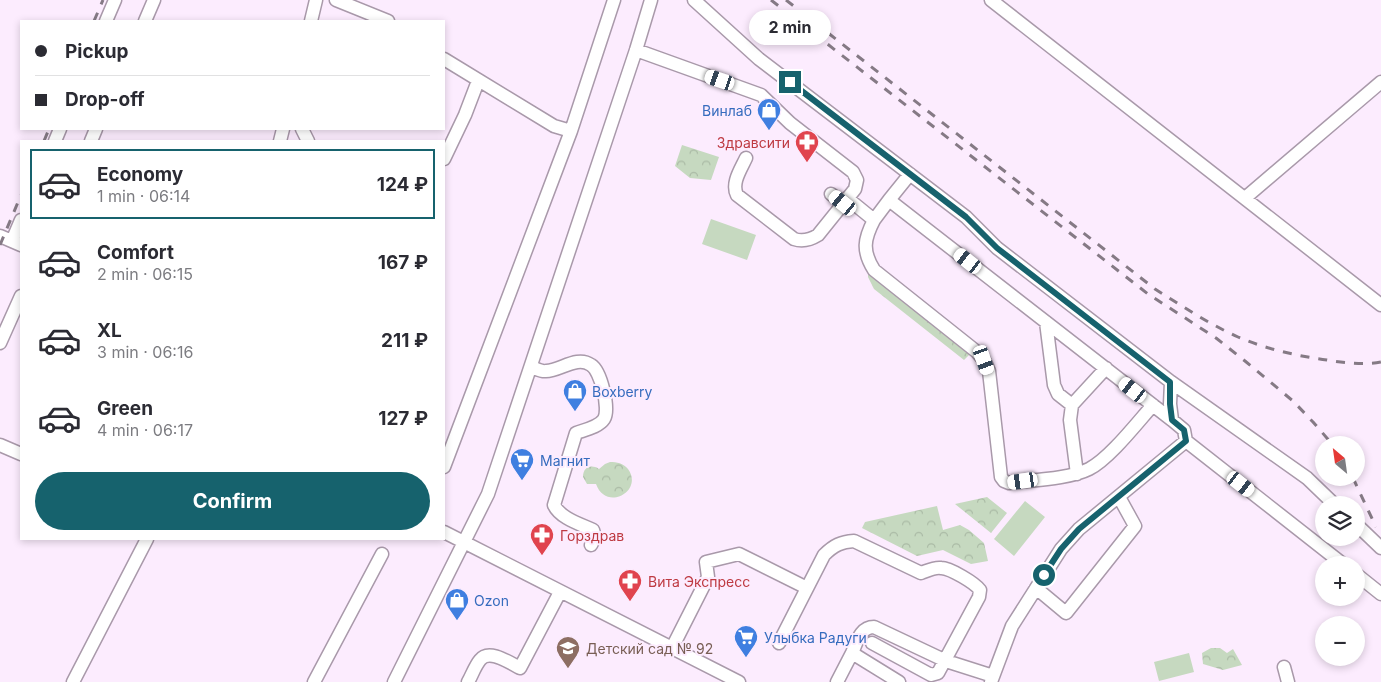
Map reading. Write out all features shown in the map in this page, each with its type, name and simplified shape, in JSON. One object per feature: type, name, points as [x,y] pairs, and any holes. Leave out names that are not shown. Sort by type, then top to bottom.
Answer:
[{"type":"street","points":[[106,20],[115,0]]},
{"type":"street","points":[[145,20],[154,0]]},
{"type":"street","points":[[311,20],[316,0]]},
{"type":"street","points":[[336,0],[386,20]]},
{"type":"street","points":[[445,463],[571,131],[614,0]]},
{"type":"street","points":[[394,682],[488,494],[651,0]]},
{"type":"street","points":[[694,0],[759,59],[966,217],[997,248],[1170,382],[1306,478],[1325,496]]},
{"type":"street","points":[[991,0],[1381,305]]},
{"type":"street","points":[[636,50],[760,96],[790,123],[853,172],[857,180],[855,189],[818,235],[812,239],[801,241],[794,239],[737,195],[734,189],[735,182],[746,158]]},
{"type":"street","points":[[445,60],[554,126],[571,131]]},
{"type":"street","points":[[445,157],[465,115],[478,81]]},
{"type":"street","points":[[1245,198],[1381,82]]},
{"type":"street","points":[[910,174],[874,220],[866,235],[867,258],[874,270],[977,352],[984,360],[988,371],[1001,477],[1004,481],[1009,483],[1077,474],[1090,469],[1102,461],[1153,405]]},
{"type":"street","points":[[831,194],[845,200],[874,220]]},
{"type":"street","points":[[889,200],[1172,420],[1184,430],[1186,441],[1333,556]]},
{"type":"street","points":[[0,236],[17,243],[20,226]]},
{"type":"street","points":[[0,343],[20,298]]},
{"type":"street","points":[[1046,322],[1054,384],[1058,394],[1072,405]]},
{"type":"street","points":[[531,367],[545,372],[579,362],[589,363],[599,374],[607,409],[604,419],[599,424],[576,433],[554,505],[562,515],[593,530],[595,537],[591,545]]},
{"type":"street","points":[[1077,474],[1070,420],[1072,405],[1106,368]]},
{"type":"street","points":[[1170,382],[1172,420]]},
{"type":"street","points":[[837,682],[862,631],[867,626],[874,627],[946,661],[992,679],[1012,626],[1061,549],[1079,529],[1186,441]]},
{"type":"street","points":[[0,444],[20,454]]},
{"type":"street","points":[[1036,588],[1066,612],[1135,526],[1119,497]]},
{"type":"street","points":[[445,533],[734,681]]},
{"type":"street","points":[[1365,533],[1381,548]]},
{"type":"street","points":[[73,682],[146,540]]},
{"type":"street","points":[[779,643],[824,554],[832,546],[842,542],[854,541],[921,573],[938,567],[945,568],[976,584],[980,590],[979,597],[946,661],[935,675],[872,643]]},
{"type":"street","points":[[314,682],[382,554]]},
{"type":"street","points":[[672,648],[708,577],[706,562],[739,554],[807,588]]},
{"type":"street","points":[[1365,581],[1381,594]]},
{"type":"street","points":[[468,682],[480,659],[486,656],[494,656],[520,668],[560,592]]},
{"type":"street","points":[[852,653],[899,682]]},
{"type":"street","points":[[1284,667],[1288,682]]},
{"type":"green space","points":[[682,145],[719,157],[711,180],[690,178],[675,166]]},
{"type":"green space","points":[[711,219],[756,235],[747,260],[702,244]]},
{"type":"green space","points":[[868,271],[971,353],[964,360],[874,289],[868,277]]},
{"type":"green space","points":[[610,462],[624,465],[632,477],[628,491],[615,497],[607,497],[596,484],[587,484],[583,477],[584,471],[588,467],[599,469]]},
{"type":"green space","points":[[987,497],[1007,513],[991,533],[955,504]]},
{"type":"green space","points":[[1025,501],[1045,517],[1014,556],[994,539]]},
{"type":"green space","points":[[937,506],[943,530],[960,525],[969,530],[984,543],[988,561],[971,564],[943,550],[917,556],[862,528],[865,522]]},
{"type":"green space","points":[[1211,648],[1220,648],[1227,653],[1233,649],[1242,665],[1223,670],[1203,664],[1202,653]]},
{"type":"green space","points":[[1189,653],[1194,672],[1159,681],[1154,662]]},
{"type":"railway","points":[[94,20],[103,0]]},
{"type":"railway","points":[[771,0],[1148,294],[1216,338],[1293,401],[1325,436]]},
{"type":"railway","points":[[786,0],[1155,289],[1196,314],[1238,337],[1282,352],[1348,363],[1381,362]]},
{"type":"railway","points":[[44,140],[49,130]]},
{"type":"railway","points":[[0,245],[20,197]]},
{"type":"railway","points":[[1357,486],[1376,527]]},
{"type":"place","name":"Винлаб","points":[[769,131]]},
{"type":"place","name":"Здравсити","points":[[807,163]]},
{"type":"place","name":"Boxberry","points":[[575,412]]},
{"type":"place","name":"Магнит","points":[[522,481]]},
{"type":"place","name":"Горздрав","points":[[542,556]]},
{"type":"place","name":"Вита Экспресс","points":[[630,602]]},
{"type":"place","name":"Ozon","points":[[457,621]]},
{"type":"place","name":"Улыбка Радуги","points":[[746,658]]},
{"type":"place","name":"Детский сад № 92","points":[[568,669]]},
{"type":"route","points":[[790,82],[966,217],[997,248],[1170,382],[1172,420],[1184,430],[1186,441],[1079,529],[1061,549],[1044,575]]}]
